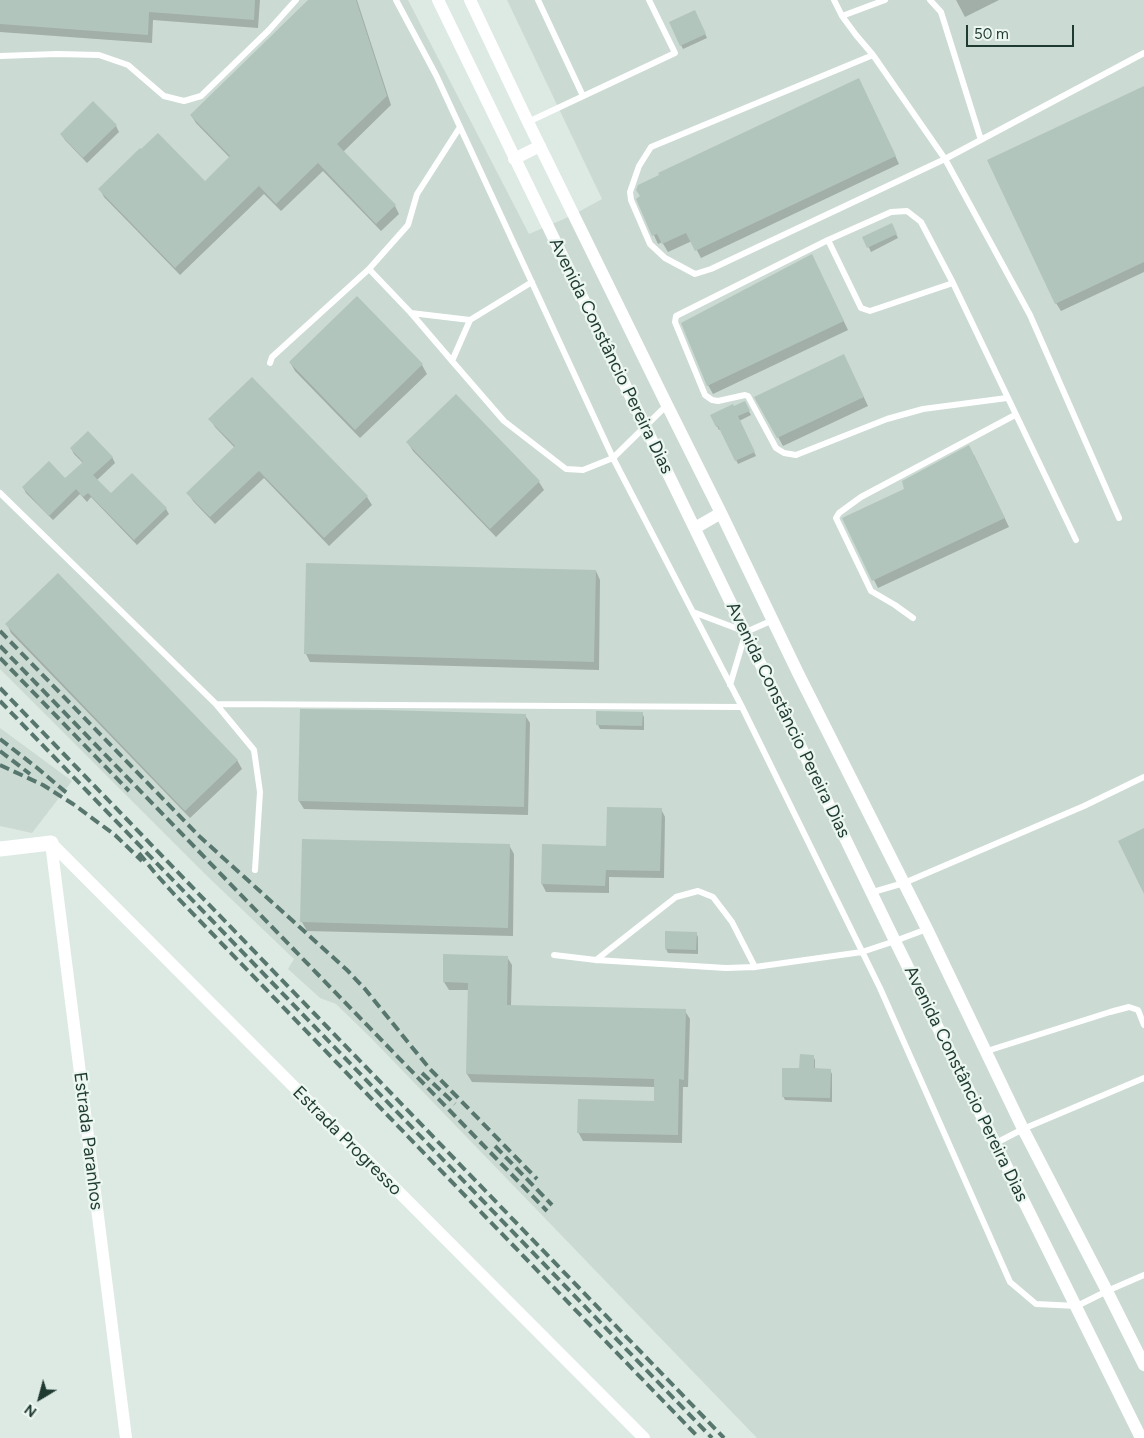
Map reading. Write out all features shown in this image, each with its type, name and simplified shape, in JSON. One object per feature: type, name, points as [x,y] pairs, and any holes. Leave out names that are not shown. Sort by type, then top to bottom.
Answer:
[{"type":"street","name":"Avenida Constâncio Pereira Dias","points":[[438,0],[873,892],[895,941],[1142,1438]]},
{"type":"street","name":"Avenida Constâncio Pereira Dias","points":[[470,0],[798,673],[987,1051],[1023,1129],[1144,1365]]},
{"type":"street","points":[[514,159],[540,146]]},
{"type":"street","points":[[695,528],[721,513]]},
{"type":"street","points":[[0,849],[51,843]]},
{"type":"street","name":"Estrada Paranhos","points":[[51,843],[126,1438]]},
{"type":"street","name":"Estrada Progresso","points":[[51,843],[644,1438]]},
{"type":"lane","points":[[0,56],[99,55],[128,65],[164,96],[184,101],[201,96],[269,30],[296,0]]},
{"type":"lane","points":[[396,0],[436,75],[614,458],[742,707],[884,996],[1010,1282],[1036,1304],[1077,1306],[1144,1275]]},
{"type":"lane","points":[[538,0],[583,96]]},
{"type":"lane","points":[[528,122],[674,53],[649,0]]},
{"type":"lane","points":[[834,0],[842,16],[873,55],[945,159],[1030,315],[1119,518]]},
{"type":"lane","points":[[842,16],[885,0]]},
{"type":"lane","points":[[930,0],[941,12],[981,140]]},
{"type":"lane","points":[[873,55],[652,147],[639,166],[630,192],[631,200],[650,244],[665,258],[695,274],[711,269],[945,159],[1144,53]]},
{"type":"lane","points":[[270,363],[272,357],[369,269],[408,226],[417,194],[460,127]]},
{"type":"lane","points":[[1007,398],[923,409],[887,419],[796,455],[784,453],[776,448],[748,396],[718,401],[712,400],[705,395],[675,322],[676,316],[828,240],[891,212],[907,212],[921,222],[953,283],[1007,398],[1014,415],[1076,540]]},
{"type":"lane","points":[[828,240],[860,308],[870,310],[953,283]]},
{"type":"lane","points":[[369,269],[411,313],[504,422],[566,469],[583,470],[614,458],[667,405]]},
{"type":"lane","points":[[452,361],[470,320],[532,282]]},
{"type":"lane","points":[[411,313],[470,320]]},
{"type":"lane","points":[[913,618],[871,591],[836,518],[839,513],[861,497],[1014,415]]},
{"type":"lane","points":[[0,493],[216,704],[254,750],[260,792],[256,870]]},
{"type":"lane","points":[[693,612],[746,632],[773,620]]},
{"type":"lane","points":[[730,685],[746,632]]},
{"type":"lane","points":[[216,704],[742,707]]},
{"type":"lane","points":[[873,892],[904,883],[1084,806],[1144,777]]},
{"type":"lane","points":[[596,960],[676,897],[698,891],[713,897],[732,922],[755,966]]},
{"type":"lane","points":[[554,955],[596,960],[726,968],[755,966],[862,952],[927,929]]},
{"type":"lane","points":[[987,1051],[1110,1012],[1129,1008],[1138,1010],[1144,1025]]},
{"type":"lane","points":[[996,1143],[1023,1129],[1144,1078]]},
{"type":"shaded area","points":[[0,0],[408,0],[529,234],[573,215],[602,199],[507,0],[1144,0],[1144,1438],[757,1438],[371,1038],[336,1004],[320,998],[288,969],[294,959],[206,875],[0,669]]},
{"type":"shaded area","points":[[0,728],[72,781],[32,833],[0,826]]},
{"type":"building","points":[[0,0],[255,0],[254,20],[149,12],[148,35],[0,24]]},
{"type":"building","points":[[308,0],[356,0],[387,96],[337,144],[396,205],[376,224],[318,163],[276,204],[259,186],[175,268],[98,189],[158,133],[205,181],[230,156],[190,115]]},
{"type":"building","points":[[695,10],[706,34],[680,46],[669,22]]},
{"type":"building","points":[[859,78],[896,156],[695,251],[686,233],[662,244],[657,234],[652,236],[636,199],[640,196],[636,190],[638,185],[659,175],[658,173]]},
{"type":"building","points":[[1144,86],[1144,262],[1055,304],[987,160]]},
{"type":"building","points":[[93,101],[117,125],[83,158],[60,134]]},
{"type":"building","points":[[892,223],[897,234],[867,248],[862,237]]},
{"type":"building","points":[[812,254],[844,321],[707,386],[681,323]]},
{"type":"building","points":[[357,296],[423,364],[355,430],[289,362]]},
{"type":"building","points":[[844,354],[864,397],[777,438],[754,397]]},
{"type":"building","points":[[252,377],[368,496],[324,538],[259,471],[210,517],[186,493],[235,446],[208,419]]},
{"type":"building","points":[[456,394],[540,481],[490,529],[406,442]]},
{"type":"building","points":[[745,401],[750,411],[738,416],[755,452],[735,461],[718,426],[716,427],[710,415],[733,404],[734,406]]},
{"type":"building","points":[[88,431],[113,457],[93,475],[111,493],[132,473],[167,508],[134,540],[88,493],[83,497],[76,489],[49,516],[22,487],[49,461],[65,478],[83,462],[70,448]]},
{"type":"building","points":[[969,445],[1005,518],[872,581],[842,518],[904,489],[902,481]]},
{"type":"building","points":[[306,563],[596,570],[594,662],[304,654]]},
{"type":"building","points":[[58,573],[238,760],[185,811],[5,624]]},
{"type":"building","points":[[300,709],[526,714],[524,807],[298,801]]},
{"type":"building","points":[[596,711],[643,712],[642,726],[596,725]]},
{"type":"building","points":[[607,807],[662,808],[660,871],[606,870],[605,886],[541,884],[542,844],[606,846]]},
{"type":"building","points":[[1144,828],[1144,894],[1118,841]]},
{"type":"building","points":[[302,839],[510,844],[508,928],[300,922]]},
{"type":"building","points":[[665,931],[697,932],[696,950],[665,949]]},
{"type":"building","points":[[443,954],[508,956],[507,1005],[686,1009],[684,1080],[679,1079],[678,1135],[577,1133],[578,1099],[654,1101],[654,1079],[466,1074],[468,983],[443,982]]},
{"type":"building","points":[[800,1054],[814,1055],[814,1068],[831,1069],[830,1098],[782,1097],[782,1068],[799,1068]]},
{"type":"railway","points":[[0,631],[199,836],[347,970],[365,989],[430,1069],[537,1179]]},
{"type":"railway","points":[[0,646],[547,1211]]},
{"type":"railway","points":[[0,658],[129,791]]},
{"type":"railway","points":[[0,688],[724,1438]]},
{"type":"railway","points":[[0,701],[712,1438]]},
{"type":"railway","points":[[0,739],[68,794]]},
{"type":"railway","points":[[0,751],[30,774]]},
{"type":"railway","points":[[0,765],[43,785],[73,804],[115,835],[142,861]]},
{"type":"railway","points":[[139,853],[173,893],[699,1438]]},
{"type":"railway","points":[[422,1073],[455,1104]]},
{"type":"railway","points":[[495,1146],[552,1205]]}]
